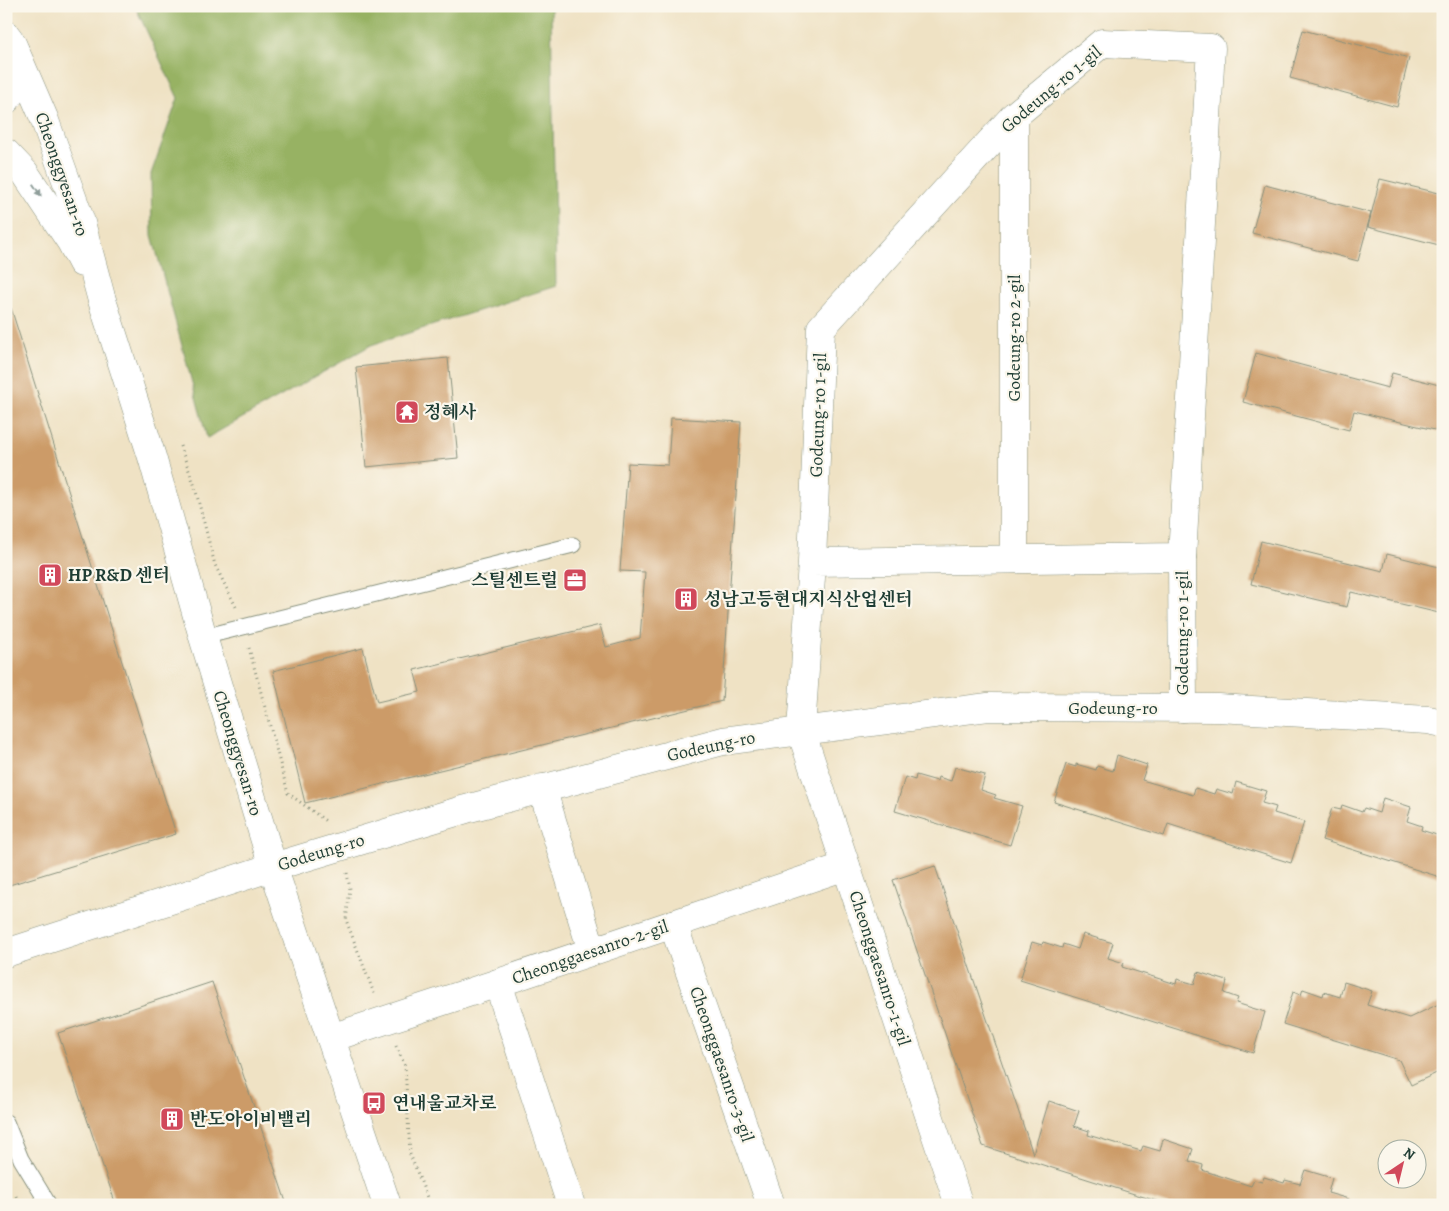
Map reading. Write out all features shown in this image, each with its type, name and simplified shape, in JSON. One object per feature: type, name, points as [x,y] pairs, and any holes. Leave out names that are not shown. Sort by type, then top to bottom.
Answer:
[{"type":"street","points":[[6,100],[16,84],[18,69],[9,39]]},
{"type":"street","name":"Cheonggyesan-ro","points":[[9,39],[44,118],[80,219],[101,297],[152,456],[203,638],[273,867],[386,1205]]},
{"type":"street","name":"Godeung-ro 1-gil","points":[[801,731],[812,562],[821,328],[1014,116],[1102,43],[1212,48],[1182,557],[1183,708]]},
{"type":"street","name":"Godeung-ro 2-gil","points":[[1014,116],[1014,560]]},
{"type":"street","name":"Cheonggyesan-ro","points":[[6,153],[25,173],[71,242],[101,297]]},
{"type":"street","name":"Godeung-ro 1-gil","points":[[812,562],[1182,557]]},
{"type":"street","name":"Godeung-ro","points":[[6,953],[273,867],[466,809],[723,741],[988,707],[1227,708],[1428,720],[1443,723]]},
{"type":"street","name":"Cheonggaesanro-1-gil","points":[[801,731],[959,1205]]},
{"type":"street","points":[[542,788],[592,951]]},
{"type":"street","name":"Cheonggaesanro-2-gil","points":[[571,1205],[498,983],[846,866]]},
{"type":"street","name":"Cheonggaesanro-3-gil","points":[[673,924],[771,1205]]},
{"type":"street","points":[[331,1038],[498,983]]},
{"type":"lane","points":[[203,638],[573,545]]},
{"type":"lane","points":[[6,1122],[21,1159],[48,1205]]},
{"type":"path","points":[[215,565],[246,627],[248,643],[288,793],[331,825],[341,846],[350,889],[346,920],[385,1021],[405,1066],[410,1154],[430,1205]]},
{"type":"green space","points":[[135,6],[551,6],[556,286],[371,345],[207,438],[152,235],[151,174],[178,98]]},
{"type":"building","points":[[1303,30],[1409,58],[1397,107],[1290,78]]},
{"type":"building","points":[[1380,179],[1443,194],[1443,246],[1368,227]]},
{"type":"building","points":[[1265,185],[1371,213],[1358,261],[1252,233]]},
{"type":"building","name":"HP R&D 센터","points":[[11,308],[176,834],[6,886],[6,309]]},
{"type":"building","points":[[1256,353],[1388,388],[1392,373],[1443,386],[1443,432],[1354,411],[1349,430],[1243,402]]},
{"type":"building","name":"정혜사","points":[[448,358],[458,458],[366,467],[356,367]]},
{"type":"building","name":"성남고등현대지식산업센터","points":[[671,418],[741,422],[722,701],[305,803],[273,671],[363,648],[377,702],[420,692],[414,670],[600,625],[606,647],[640,638],[645,572],[620,571],[628,463],[668,465]]},
{"type":"building","points":[[1261,541],[1383,571],[1387,554],[1443,568],[1443,614],[1351,592],[1347,607],[1251,584]]},
{"type":"building","points":[[1117,755],[1147,765],[1142,780],[1193,795],[1195,788],[1214,794],[1216,789],[1233,794],[1236,782],[1266,791],[1262,803],[1276,807],[1274,813],[1304,822],[1291,863],[1168,824],[1164,836],[1054,802],[1066,764],[1076,767],[1076,764],[1096,770],[1097,766],[1113,771]]},
{"type":"building","points":[[955,767],[985,775],[981,790],[996,795],[994,798],[1022,806],[1010,845],[895,811],[905,777],[915,780],[916,775],[937,781],[938,777],[951,781]]},
{"type":"building","points":[[1383,798],[1411,807],[1407,821],[1422,826],[1421,830],[1443,837],[1443,878],[1322,840],[1332,808],[1341,810],[1342,805],[1362,812],[1364,808],[1379,813]]},
{"type":"building","points":[[935,866],[1033,1154],[1049,1101],[1079,1111],[1074,1126],[1089,1131],[1088,1135],[1141,1151],[1143,1146],[1160,1151],[1163,1139],[1193,1149],[1189,1161],[1203,1165],[1202,1170],[1251,1186],[1254,1180],[1262,1182],[1264,1177],[1284,1183],[1285,1180],[1300,1184],[1305,1170],[1332,1178],[1328,1193],[1349,1199],[1348,1205],[1169,1205],[983,1146],[893,880]]},
{"type":"building","points":[[1083,934],[1113,943],[1108,958],[1124,963],[1122,967],[1176,984],[1177,979],[1194,984],[1198,972],[1227,981],[1224,993],[1238,998],[1236,1003],[1265,1012],[1253,1053],[1020,980],[1032,942],[1042,945],[1043,942],[1062,948],[1063,944],[1078,949]]},
{"type":"building","name":"반도아이비밸리","points":[[212,982],[287,1205],[116,1205],[58,1033]]},
{"type":"building","points":[[1344,982],[1372,991],[1367,1005],[1409,1018],[1443,1002],[1443,1070],[1411,1085],[1399,1060],[1283,1024],[1293,992],[1301,995],[1303,989],[1323,996],[1324,992],[1340,997]]},
{"type":"place","name":"정혜사","points":[[407,412]]},
{"type":"place","name":"HP R&D 센터","points":[[50,575]]},
{"type":"place","name":"스틸센트럴","points":[[575,580]]},
{"type":"place","name":"성남고등현대지식산업센터","points":[[686,599]]},
{"type":"place","name":"연내울교차로","points":[[374,1103]]},
{"type":"place","name":"반도아이비밸리","points":[[172,1119]]}]
